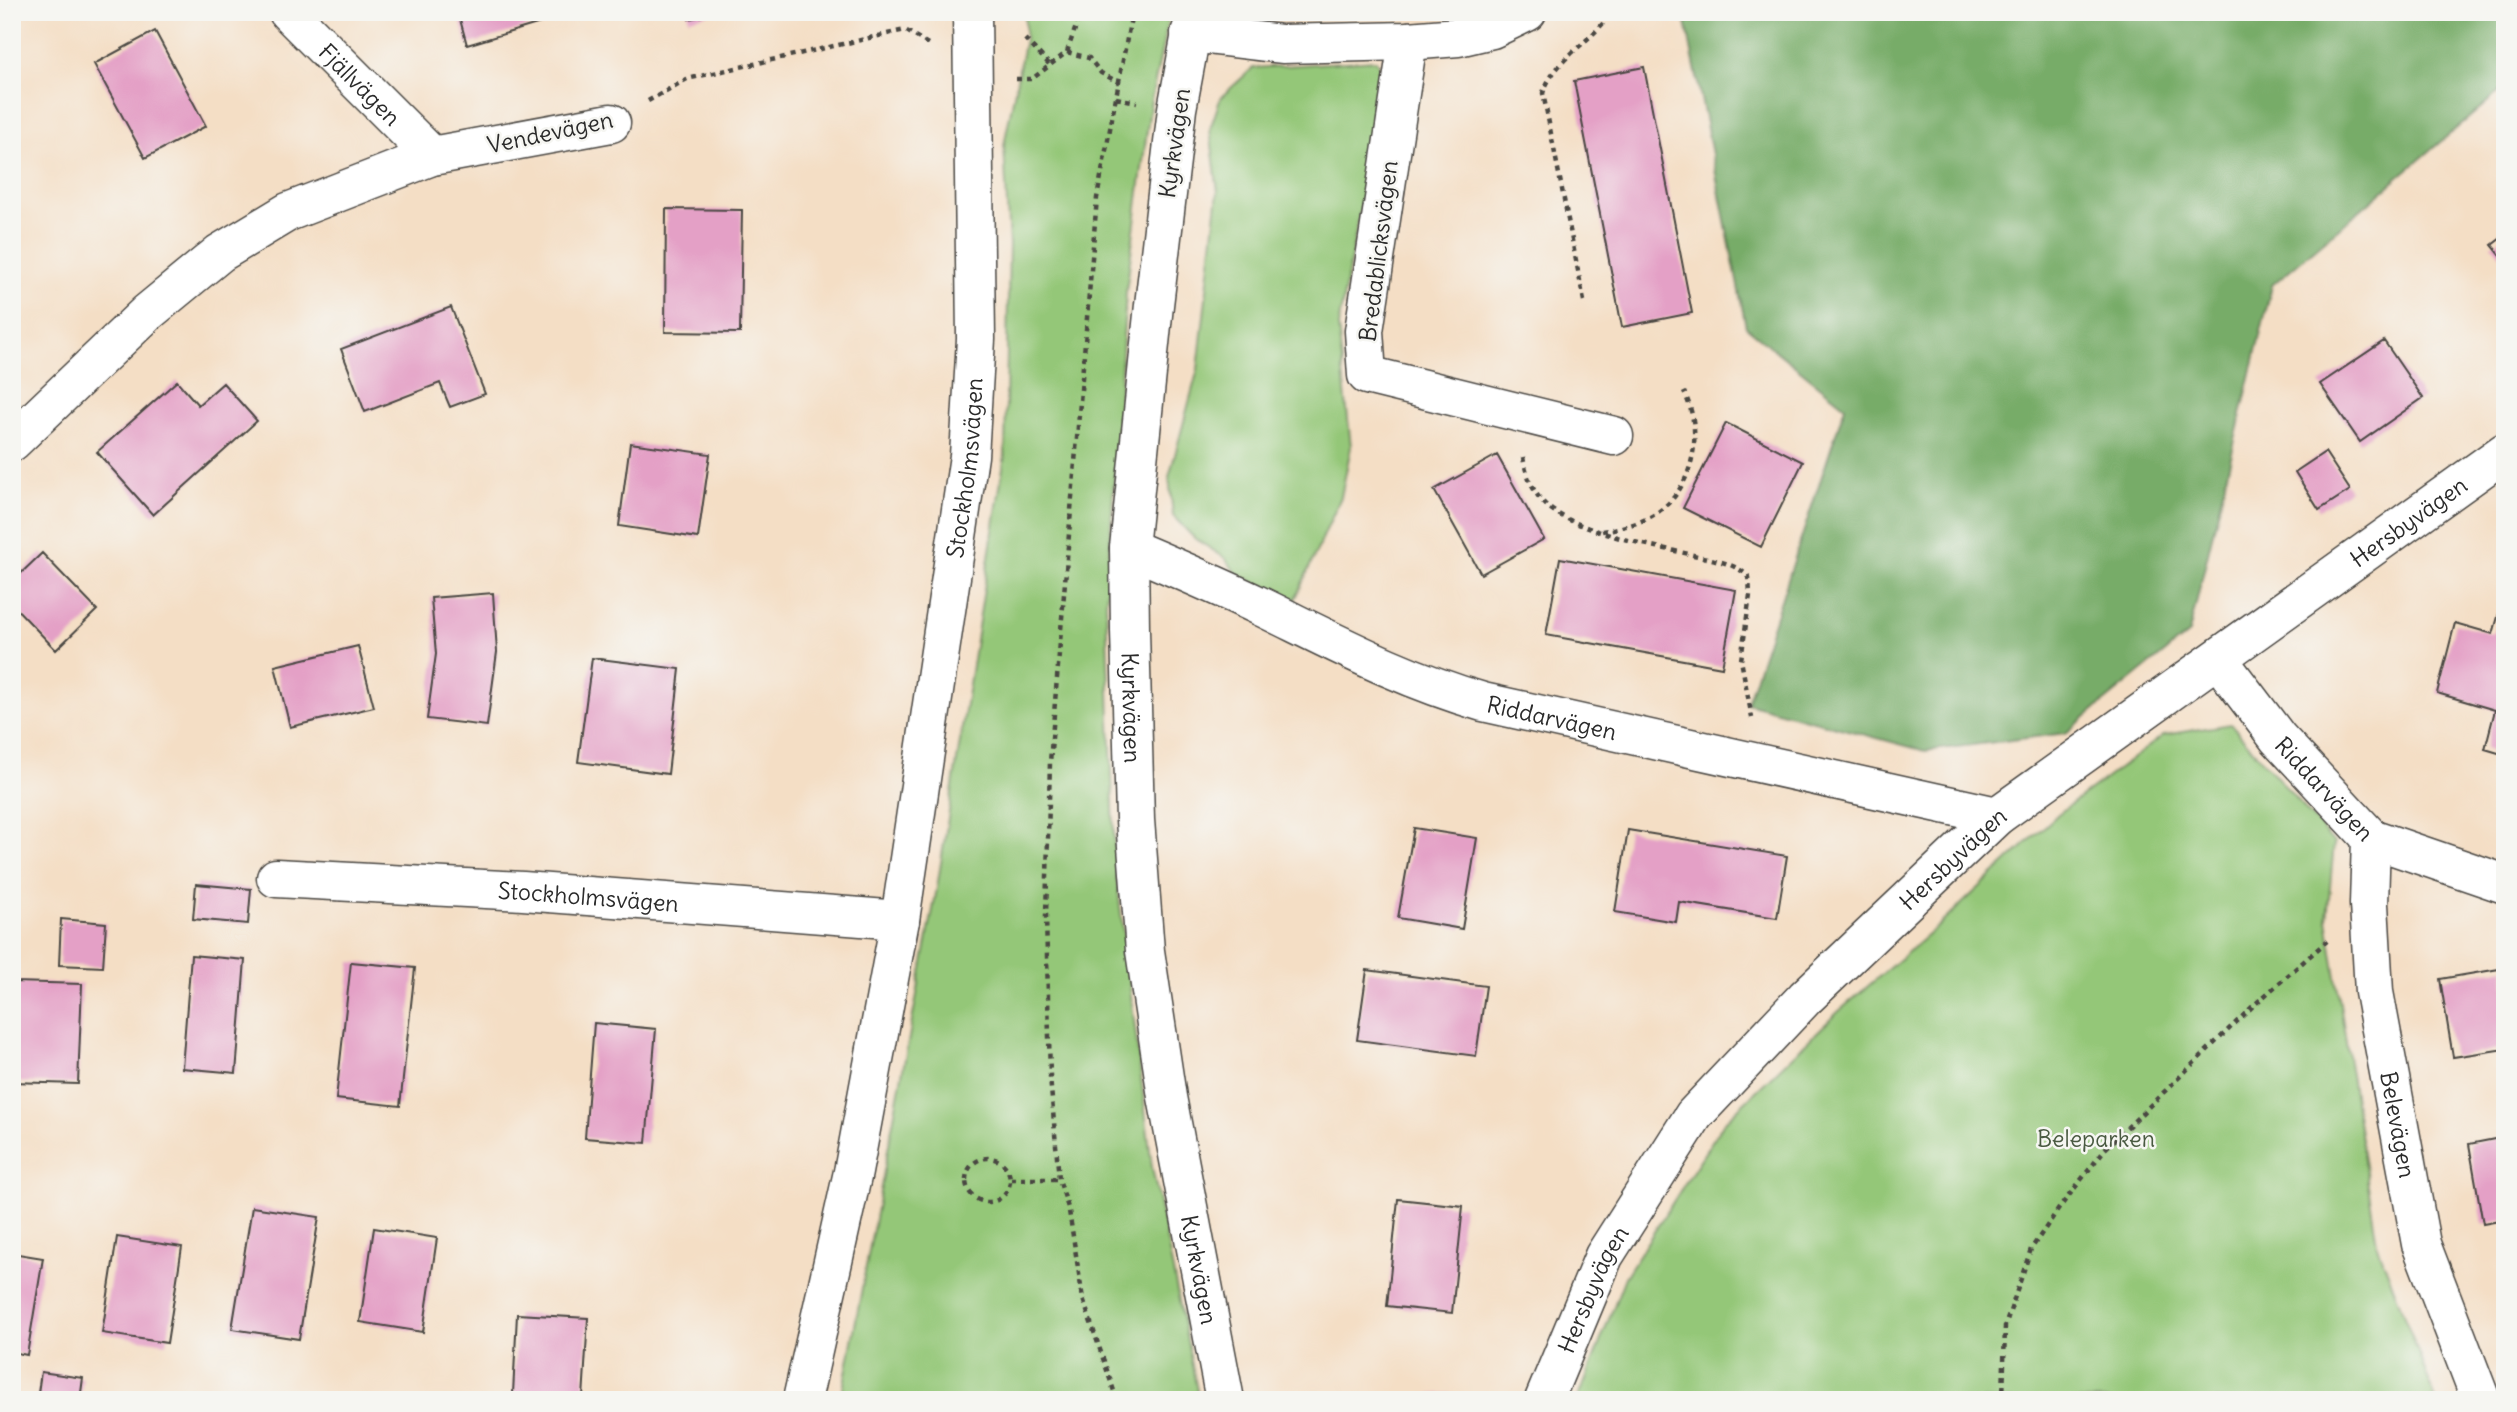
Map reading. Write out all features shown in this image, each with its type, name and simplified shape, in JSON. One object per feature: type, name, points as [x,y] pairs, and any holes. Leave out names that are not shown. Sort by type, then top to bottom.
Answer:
[{"type":"street","name":"Fjällvägen","points":[[288,12],[432,156]]},
{"type":"street","name":"Stockholmsvägen","points":[[802,1400],[853,1172],[901,920],[969,456],[976,339],[972,12]]},
{"type":"street","points":[[1193,23],[1282,44],[1408,41],[1458,37],[1492,29],[1527,12]]},
{"type":"street","name":"Kyrkvägen","points":[[1193,23],[1174,135],[1129,548],[1135,820],[1145,951],[1167,1097],[1226,1400]]},
{"type":"street","name":"Bredablicksvägen","points":[[1408,41],[1364,331],[1367,375],[1614,436]]},
{"type":"street","name":"Vendevägen","points":[[12,442],[147,313],[219,253],[288,212],[432,156],[611,123]]},
{"type":"street","name":"Hersbyvägen","points":[[1544,1400],[1604,1256],[1693,1115],[1805,998],[1997,816],[2505,452]]},
{"type":"street","name":"Riddarvägen","points":[[1129,548],[1211,583],[1353,654],[1428,686],[1483,702],[1997,816]]},
{"type":"street","name":"Riddarvägen","points":[[2218,659],[2278,738],[2371,838],[2505,884]]},
{"type":"street","name":"Belevägen","points":[[2371,838],[2369,904],[2374,992],[2421,1244],[2481,1400]]},
{"type":"street","name":"Stockholmsvägen","points":[[276,878],[523,891],[901,920]]},
{"type":"path","points":[[1081,12],[1067,52],[1089,58],[1101,74],[1120,83]]},
{"type":"path","points":[[1117,1400],[1083,1299],[1069,1211],[1059,1180],[1049,1064],[1046,916],[1050,762],[1097,198],[1132,12]]},
{"type":"path","points":[[1584,301],[1543,93],[1556,67],[1599,31],[1612,12]]},
{"type":"path","name":"Vendevägen","points":[[611,123],[687,79],[905,30],[941,51],[946,80],[1032,79],[1067,52]]},
{"type":"path","points":[[1025,39],[1049,64]]},
{"type":"path","points":[[1601,531],[1648,519],[1664,505],[1680,484],[1693,460],[1696,435],[1692,408],[1684,392]]},
{"type":"path","points":[[1515,412],[1526,476],[1543,503],[1556,513],[1601,531],[1723,562],[1749,577],[1750,595],[1741,660],[1760,763]]},
{"type":"path","points":[[2003,1400],[2004,1326],[2031,1249],[2060,1207],[2105,1149],[2253,1006],[2369,904]]},
{"type":"path","points":[[988,1158],[1005,1164],[1011,1179],[1004,1198],[985,1204],[969,1193],[964,1178],[972,1163],[988,1158]]},
{"type":"path","points":[[1011,1179],[1059,1180]]},
{"type":"green space","points":[[1025,12],[1170,12],[1151,100],[1126,292],[1106,603],[1115,865],[1152,1167],[1199,1400],[841,1400],[937,888],[1005,455],[1009,245],[1004,145],[1025,39]]},
{"type":"green space","points":[[1684,12],[2505,12],[2505,87],[2272,285],[2189,633],[2066,733],[1925,751],[1747,703],[1845,406],[1746,327]]},
{"type":"green space","points":[[1376,60],[1385,79],[1338,326],[1351,447],[1341,497],[1293,604],[1236,573],[1225,558],[1194,538],[1173,516],[1169,477],[1198,369],[1218,192],[1210,129],[1221,97],[1253,68]]},
{"type":"green space","name":"Beleparken","points":[[2231,724],[2334,843],[2327,919],[2377,1244],[2436,1400],[1578,1400],[1625,1277],[1725,1121],[1838,1012],[1937,927],[2058,814],[2164,735]]},
{"type":"building","points":[[458,12],[567,12],[567,15],[467,45]]},
{"type":"building","points":[[688,12],[716,12],[716,13],[689,19]]},
{"type":"building","points":[[155,31],[206,126],[145,158],[94,64]]},
{"type":"building","points":[[1644,67],[1692,313],[1622,327],[1574,81]]},
{"type":"building","points":[[666,209],[742,210],[740,333],[665,332]]},
{"type":"building","points":[[2505,235],[2505,261],[2492,245]]},
{"type":"building","points":[[451,307],[485,394],[450,407],[440,383],[365,412],[341,349]]},
{"type":"building","points":[[2384,341],[2423,398],[2360,442],[2320,384]]},
{"type":"building","points":[[177,381],[198,405],[223,383],[257,421],[153,515],[97,452]]},
{"type":"building","points":[[1726,423],[1803,462],[1761,547],[1683,508]]},
{"type":"building","points":[[630,443],[710,454],[698,538],[619,526]]},
{"type":"building","points":[[2325,452],[2350,490],[2319,510],[2295,472]]},
{"type":"building","points":[[1497,455],[1544,539],[1481,574],[1434,490]]},
{"type":"building","points":[[42,553],[97,610],[56,650],[12,604],[12,582]]},
{"type":"building","points":[[1560,558],[1736,590],[1722,667],[1546,635]]},
{"type":"building","points":[[493,593],[497,652],[487,726],[427,719],[436,654],[431,598]]},
{"type":"building","points":[[2504,596],[2505,755],[2485,749],[2495,710],[2437,693],[2455,623],[2493,634]]},
{"type":"building","points":[[358,646],[374,707],[290,727],[275,666]]},
{"type":"building","points":[[592,658],[680,669],[668,774],[578,762]]},
{"type":"building","points":[[1414,828],[1477,838],[1462,929],[1398,918]]},
{"type":"building","points":[[1628,830],[1787,856],[1777,918],[1679,902],[1676,922],[1615,912]]},
{"type":"building","points":[[196,884],[251,889],[248,924],[193,919]]},
{"type":"building","points":[[61,919],[106,923],[103,967],[59,965]]},
{"type":"building","points":[[191,955],[245,960],[236,1073],[182,1068]]},
{"type":"building","points":[[351,962],[415,968],[400,1106],[336,1099]]},
{"type":"building","points":[[2505,968],[2505,1049],[2453,1057],[2440,979]]},
{"type":"building","points":[[1367,970],[1486,986],[1476,1056],[1357,1040]]},
{"type":"building","points":[[14,982],[82,984],[78,1084],[12,1082]]},
{"type":"building","points":[[594,1023],[656,1029],[646,1143],[585,1138]]},
{"type":"building","points":[[2505,1137],[2505,1220],[2483,1224],[2469,1144]]},
{"type":"building","points":[[1398,1199],[1463,1206],[1452,1313],[1387,1306]]},
{"type":"building","points":[[252,1207],[319,1217],[299,1339],[232,1329]]},
{"type":"building","points":[[374,1228],[437,1238],[423,1332],[360,1322]]},
{"type":"building","points":[[117,1237],[182,1247],[167,1343],[102,1333]]},
{"type":"building","points":[[12,1253],[43,1258],[27,1355],[12,1352]]},
{"type":"building","points":[[517,1314],[588,1318],[583,1398],[513,1394]]},
{"type":"building","points":[[41,1372],[83,1378],[80,1400],[37,1400]]},
{"type":"building","points":[[1453,1393],[1453,1400],[1361,1400],[1361,1398]]}]
